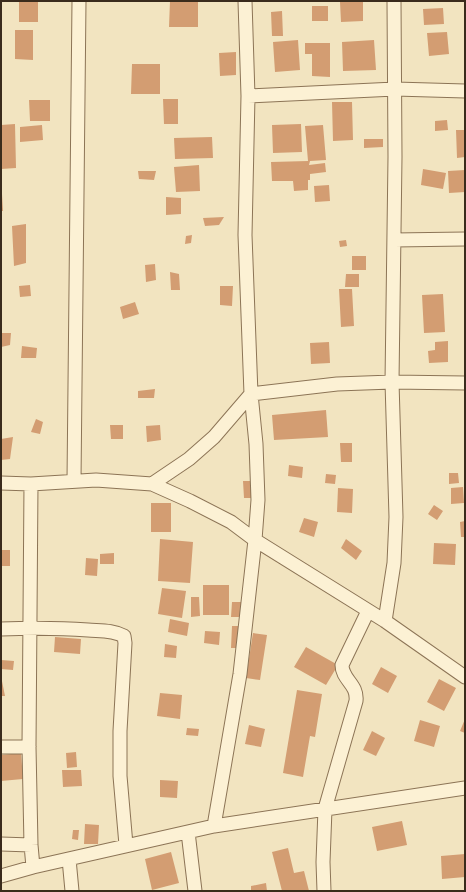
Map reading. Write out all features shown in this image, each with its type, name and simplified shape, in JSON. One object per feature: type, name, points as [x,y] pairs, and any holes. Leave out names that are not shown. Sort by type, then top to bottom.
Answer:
[{"type":"street","points":[[74,481],[79,1]]},
{"type":"street","points":[[214,826],[240,674],[256,540],[258,500],[256,444],[251,394],[245,235],[248,96],[245,1]]},
{"type":"street","points":[[385,621],[394,563],[396,517],[392,382],[395,89],[394,1]]},
{"type":"street","points":[[248,96],[395,89],[465,91]]},
{"type":"street","points":[[394,240],[465,239]]},
{"type":"street","points":[[152,484],[189,459],[214,437],[251,394],[337,384],[392,382],[465,383]]},
{"type":"street","points":[[1,483],[31,484],[74,481],[126,481],[152,484],[231,522],[256,540],[385,621],[465,677]]},
{"type":"street","points":[[31,484],[28,747],[34,867]]},
{"type":"street","points":[[324,891],[322,862],[325,809],[356,702],[355,690],[343,674],[342,665],[368,611]]},
{"type":"street","points":[[1,629],[30,628],[116,632],[124,636],[125,643],[120,731],[120,776],[126,845]]},
{"type":"street","points":[[1,747],[28,747]]},
{"type":"street","points":[[1,876],[69,858],[214,826],[465,788]]},
{"type":"street","points":[[188,832],[195,891]]},
{"type":"street","points":[[1,844],[32,845]]},
{"type":"street","points":[[69,858],[72,891]]},
{"type":"building","points":[[19,1],[38,1],[38,22],[19,22]]},
{"type":"building","points":[[170,1],[198,1],[198,27],[169,27]]},
{"type":"building","points":[[363,1],[363,21],[341,22],[340,2]]},
{"type":"building","points":[[312,6],[328,6],[328,21],[312,21]]},
{"type":"building","points":[[443,8],[444,24],[424,25],[423,9]]},
{"type":"building","points":[[282,11],[283,36],[272,36],[271,12]]},
{"type":"building","points":[[15,30],[33,30],[33,60],[15,59]]},
{"type":"building","points":[[447,32],[449,54],[429,56],[427,33]]},
{"type":"building","points":[[298,40],[300,70],[275,72],[273,42]]},
{"type":"building","points":[[374,40],[376,70],[343,71],[342,42]]},
{"type":"building","points":[[305,43],[330,43],[330,77],[312,76],[312,54],[305,54]]},
{"type":"building","points":[[236,52],[236,75],[220,76],[219,53]]},
{"type":"building","points":[[132,64],[160,64],[160,94],[131,94]]},
{"type":"building","points":[[163,99],[178,99],[178,124],[164,124]]},
{"type":"building","points":[[29,100],[50,100],[50,121],[30,121]]},
{"type":"building","points":[[332,102],[352,102],[353,140],[333,141]]},
{"type":"building","points":[[447,120],[448,130],[435,131],[435,121]]},
{"type":"building","points":[[15,124],[16,168],[1,169],[1,125]]},
{"type":"building","points":[[301,124],[302,152],[273,153],[272,125]]},
{"type":"building","points":[[42,125],[43,140],[20,142],[20,127]]},
{"type":"building","points":[[323,125],[326,160],[310,161],[309,165],[325,163],[326,172],[310,174],[310,180],[308,180],[308,190],[294,191],[293,181],[272,181],[271,162],[308,161],[305,126]]},
{"type":"building","points":[[456,130],[465,130],[465,157],[457,158]]},
{"type":"building","points":[[212,137],[213,158],[175,159],[174,138]]},
{"type":"building","points":[[364,139],[383,139],[383,147],[364,148]]},
{"type":"building","points":[[199,165],[200,191],[176,192],[174,167]]},
{"type":"building","points":[[423,169],[446,173],[443,189],[421,185]]},
{"type":"building","points":[[465,170],[465,192],[449,193],[448,171]]},
{"type":"building","points":[[138,171],[156,171],[154,180],[139,179]]},
{"type":"building","points":[[329,185],[330,201],[315,202],[314,186]]},
{"type":"building","points":[[2,194],[3,211],[1,211]]},
{"type":"building","points":[[166,197],[181,198],[181,214],[166,215]]},
{"type":"building","points":[[224,217],[219,225],[205,226],[203,218]]},
{"type":"building","points":[[26,224],[26,263],[14,266],[12,226]]},
{"type":"building","points":[[192,235],[191,243],[185,244],[186,236]]},
{"type":"building","points":[[346,240],[347,246],[340,247],[339,241]]},
{"type":"building","points":[[352,256],[366,256],[366,270],[352,270]]},
{"type":"building","points":[[155,264],[156,280],[146,282],[145,265]]},
{"type":"building","points":[[170,272],[179,274],[180,290],[171,290]]},
{"type":"building","points":[[346,274],[359,274],[359,287],[345,287]]},
{"type":"building","points":[[30,285],[31,296],[20,297],[19,286]]},
{"type":"building","points":[[220,286],[233,286],[232,306],[220,305]]},
{"type":"building","points":[[339,289],[352,289],[354,326],[341,327]]},
{"type":"building","points":[[443,294],[445,332],[424,333],[422,295]]},
{"type":"building","points":[[135,302],[139,314],[123,319],[120,307]]},
{"type":"building","points":[[1,333],[11,333],[10,345],[1,347]]},
{"type":"building","points":[[448,341],[448,362],[429,363],[428,351],[435,350],[435,342]]},
{"type":"building","points":[[329,342],[330,363],[311,364],[310,343]]},
{"type":"building","points":[[22,346],[37,348],[36,358],[21,358]]},
{"type":"building","points":[[155,389],[154,398],[138,398],[138,391]]},
{"type":"building","points":[[326,410],[328,437],[274,440],[272,415]]},
{"type":"building","points":[[36,419],[43,422],[40,434],[31,432]]},
{"type":"building","points":[[110,425],[123,425],[123,439],[111,439]]},
{"type":"building","points":[[160,425],[161,440],[147,442],[146,426]]},
{"type":"building","points":[[13,437],[10,459],[1,460],[1,439]]},
{"type":"building","points":[[340,443],[352,443],[352,462],[341,462]]},
{"type":"building","points":[[289,465],[303,467],[302,478],[288,476]]},
{"type":"building","points":[[449,473],[458,473],[459,483],[449,484]]},
{"type":"building","points":[[326,474],[336,475],[335,484],[325,483]]},
{"type":"building","points":[[243,481],[253,481],[253,498],[244,498]]},
{"type":"building","points":[[463,487],[464,503],[451,504],[451,488]]},
{"type":"building","points":[[338,488],[353,489],[352,513],[337,512]]},
{"type":"building","points":[[151,503],[171,503],[171,532],[151,532]]},
{"type":"building","points":[[434,505],[443,511],[437,520],[428,514]]},
{"type":"building","points":[[304,518],[318,522],[314,537],[299,532]]},
{"type":"building","points":[[465,521],[465,537],[461,537],[460,522]]},
{"type":"building","points":[[160,539],[193,542],[190,583],[158,581]]},
{"type":"building","points":[[346,539],[362,551],[356,560],[341,548]]},
{"type":"building","points":[[434,543],[456,544],[455,565],[433,564]]},
{"type":"building","points":[[1,550],[10,550],[10,566],[1,566]]},
{"type":"building","points":[[114,553],[114,564],[100,564],[100,554]]},
{"type":"building","points":[[86,558],[98,559],[97,576],[85,575]]},
{"type":"building","points":[[203,585],[229,585],[229,615],[203,615]]},
{"type":"building","points":[[162,588],[186,591],[182,618],[158,614]]},
{"type":"building","points":[[191,597],[199,597],[200,616],[191,617]]},
{"type":"building","points":[[232,602],[242,602],[242,617],[231,617]]},
{"type":"building","points":[[170,619],[189,623],[187,636],[168,632]]},
{"type":"building","points":[[232,626],[242,626],[242,648],[231,648]]},
{"type":"building","points":[[205,631],[220,632],[219,645],[204,643]]},
{"type":"building","points":[[253,633],[267,635],[260,680],[246,678]]},
{"type":"building","points":[[55,637],[81,639],[80,654],[54,652]]},
{"type":"building","points":[[165,644],[177,646],[176,658],[164,657]]},
{"type":"building","points":[[306,647],[338,665],[326,685],[294,667]]},
{"type":"building","points":[[1,660],[14,661],[13,670],[1,669]]},
{"type":"building","points":[[381,667],[397,676],[388,693],[372,684]]},
{"type":"building","points":[[1,676],[5,696],[1,696]]},
{"type":"building","points":[[439,679],[456,688],[444,711],[427,702]]},
{"type":"building","points":[[297,690],[322,694],[315,737],[310,736],[303,777],[283,773]]},
{"type":"building","points":[[160,693],[182,695],[180,719],[157,716]]},
{"type":"building","points":[[465,719],[465,733],[460,731]]},
{"type":"building","points":[[420,720],[440,726],[434,747],[414,741]]},
{"type":"building","points":[[249,725],[265,729],[261,747],[245,744]]},
{"type":"building","points":[[187,728],[199,729],[198,736],[186,735]]},
{"type":"building","points":[[372,731],[385,738],[376,756],[363,750]]},
{"type":"building","points":[[76,752],[77,767],[67,768],[66,753]]},
{"type":"building","points":[[21,753],[23,779],[1,781],[1,755]]},
{"type":"building","points":[[62,770],[81,770],[82,786],[63,787]]},
{"type":"building","points":[[160,780],[178,781],[177,798],[160,797]]},
{"type":"building","points":[[402,821],[407,845],[377,851],[372,827]]},
{"type":"building","points":[[85,824],[99,825],[98,844],[84,844]]},
{"type":"building","points":[[73,830],[79,830],[78,840],[72,839]]},
{"type":"building","points":[[288,848],[294,873],[304,871],[309,891],[282,891],[272,852]]},
{"type":"building","points":[[171,852],[179,883],[152,890],[145,859]]},
{"type":"building","points":[[465,854],[465,877],[442,879],[441,856]]},
{"type":"building","points":[[266,883],[267,891],[251,891],[251,886]]}]
